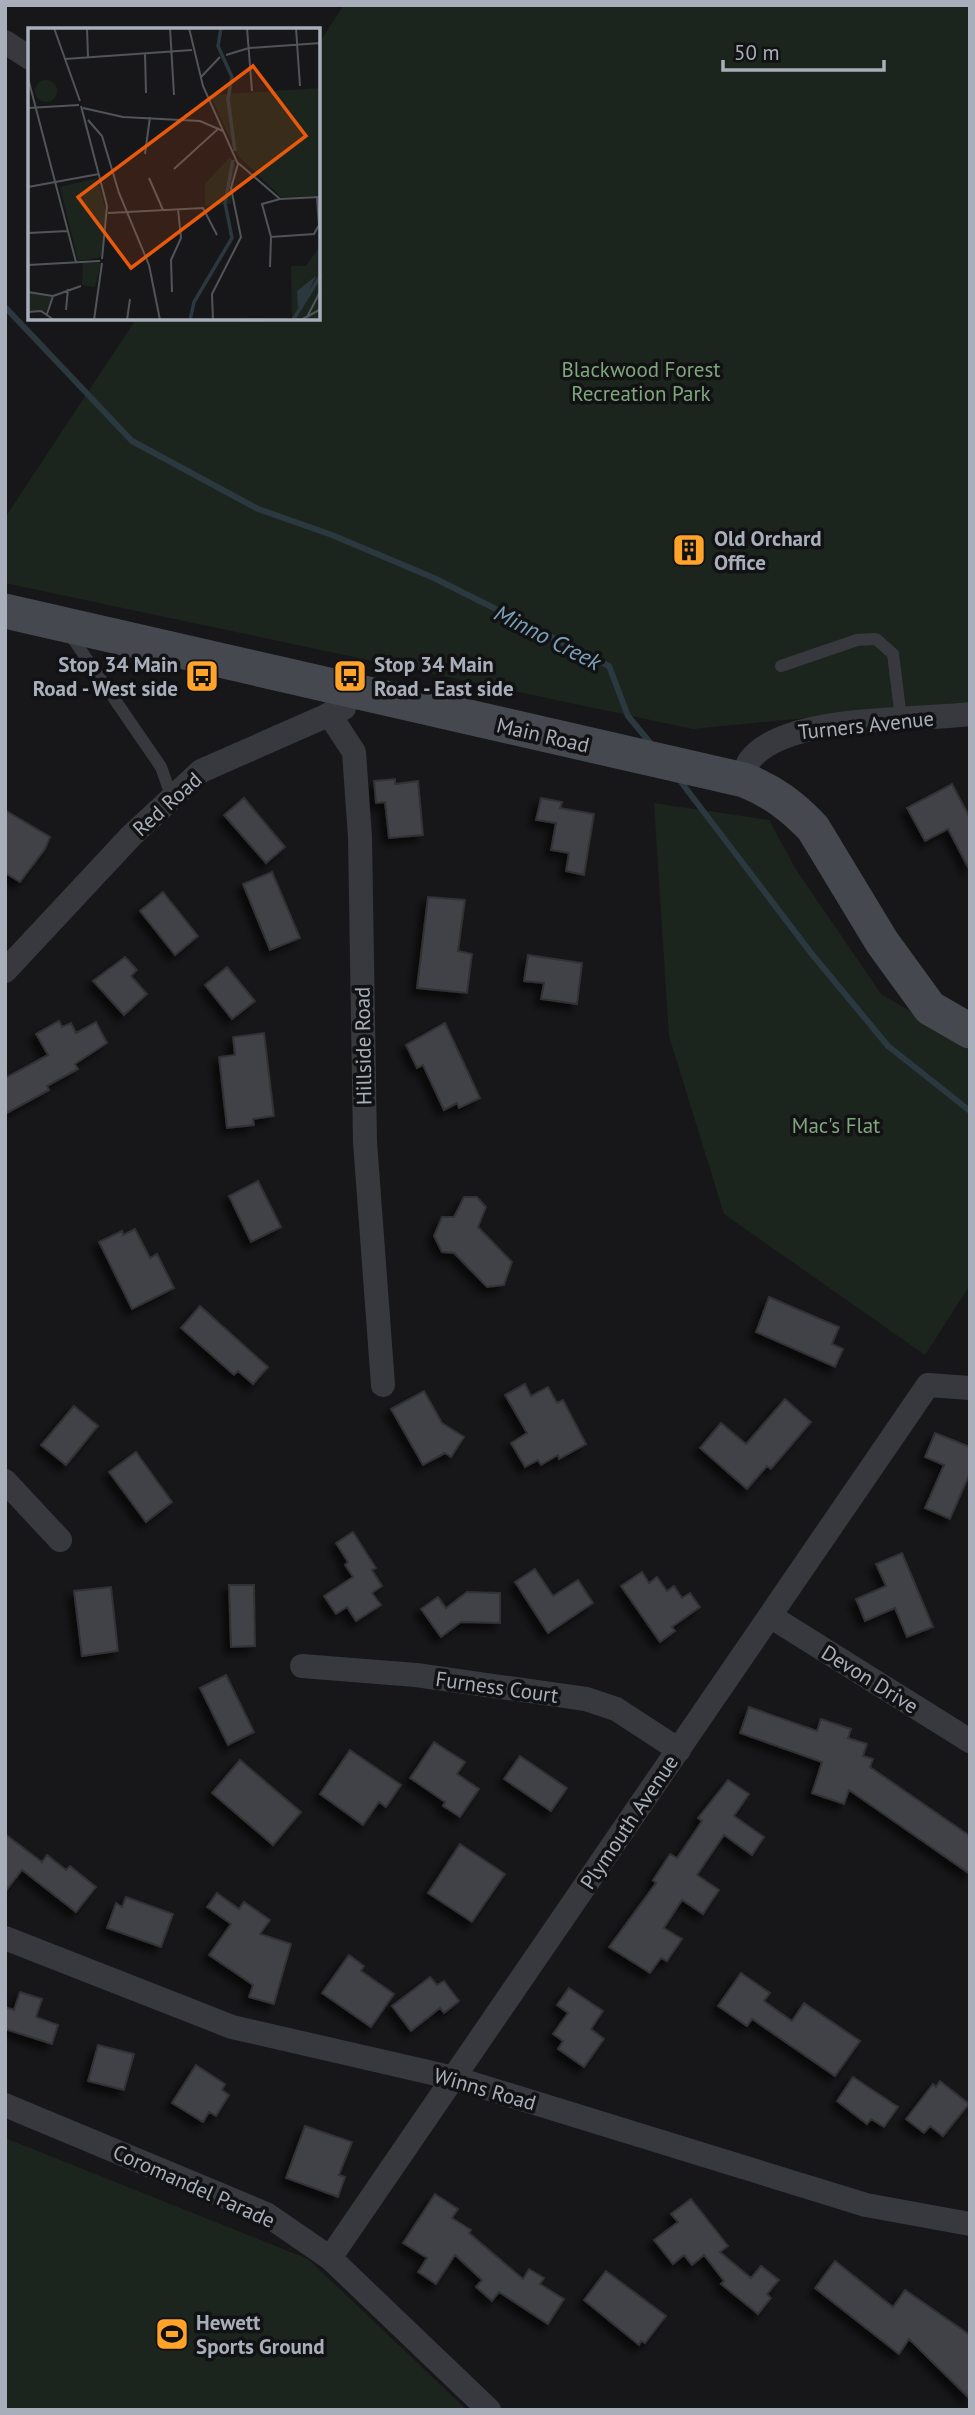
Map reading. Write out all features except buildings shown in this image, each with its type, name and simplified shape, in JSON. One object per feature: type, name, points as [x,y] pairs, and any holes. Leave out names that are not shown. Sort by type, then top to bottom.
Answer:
[{"type":"main road","name":"Main Road","points":[[5,611],[744,780],[766,789],[785,802],[813,828],[882,942],[930,1007],[970,1031]]},
{"type":"street","points":[[5,42],[28,57]]},
{"type":"street","name":"Red Road","points":[[5,971],[131,836],[201,771],[372,697]]},
{"type":"street","name":"Hillside Road","points":[[329,714],[354,752],[360,838],[365,1142],[383,1385]]},
{"type":"street","name":"Turners Avenue","points":[[744,780],[749,761],[787,734],[901,719],[970,714]]},
{"type":"street","name":"Plymouth Avenue","points":[[330,2258],[928,1385],[970,1388]]},
{"type":"street","points":[[5,1481],[60,1540]]},
{"type":"street","name":"Devon Drive","points":[[770,1616],[970,1741]]},
{"type":"street","name":"Furness Court","points":[[302,1666],[416,1675],[586,1699],[617,1709],[678,1750]]},
{"type":"street","name":"Winns Road","points":[[5,1938],[232,2027],[453,2078],[866,2206],[970,2224]]},
{"type":"street","name":"Coromandel Parade","points":[[5,2105],[266,2214],[330,2258],[489,2410]]},
{"type":"lane","points":[[64,625],[161,767],[172,798]]},
{"type":"lane","points":[[781,666],[857,640],[876,639],[893,654],[901,719]]},
{"type":"green space","name":"Blackwood Forest Recreation Park","points":[[344,5],[970,5],[970,702],[693,729],[5,583],[5,518],[135,320],[320,320],[320,41]]},
{"type":"green space","name":"Mac's Flat","points":[[654,803],[769,820],[795,868],[881,994],[970,1046],[970,1285],[925,1355],[724,1214],[669,1036]]},
{"type":"green space","name":"Hewett Sports Ground","points":[[5,2138],[308,2259],[467,2410],[5,2410]]},
{"type":"waterway","name":"Minno Creek","points":[[5,307],[132,441],[258,509],[332,535],[434,578],[609,666],[628,716],[652,745]]},
{"type":"waterway","name":"Minno Creek","points":[[678,778],[811,953],[888,1046],[970,1111]]},
{"type":"place","name":"Old Orchard Office","points":[[689,550]]},
{"type":"place","name":"Stop 34 Main Road - West side","points":[[202,676]]},
{"type":"place","name":"Stop 34 Main Road - East side","points":[[350,676]]},
{"type":"place","name":"Hewett Sports Ground","points":[[172,2334]]}]
